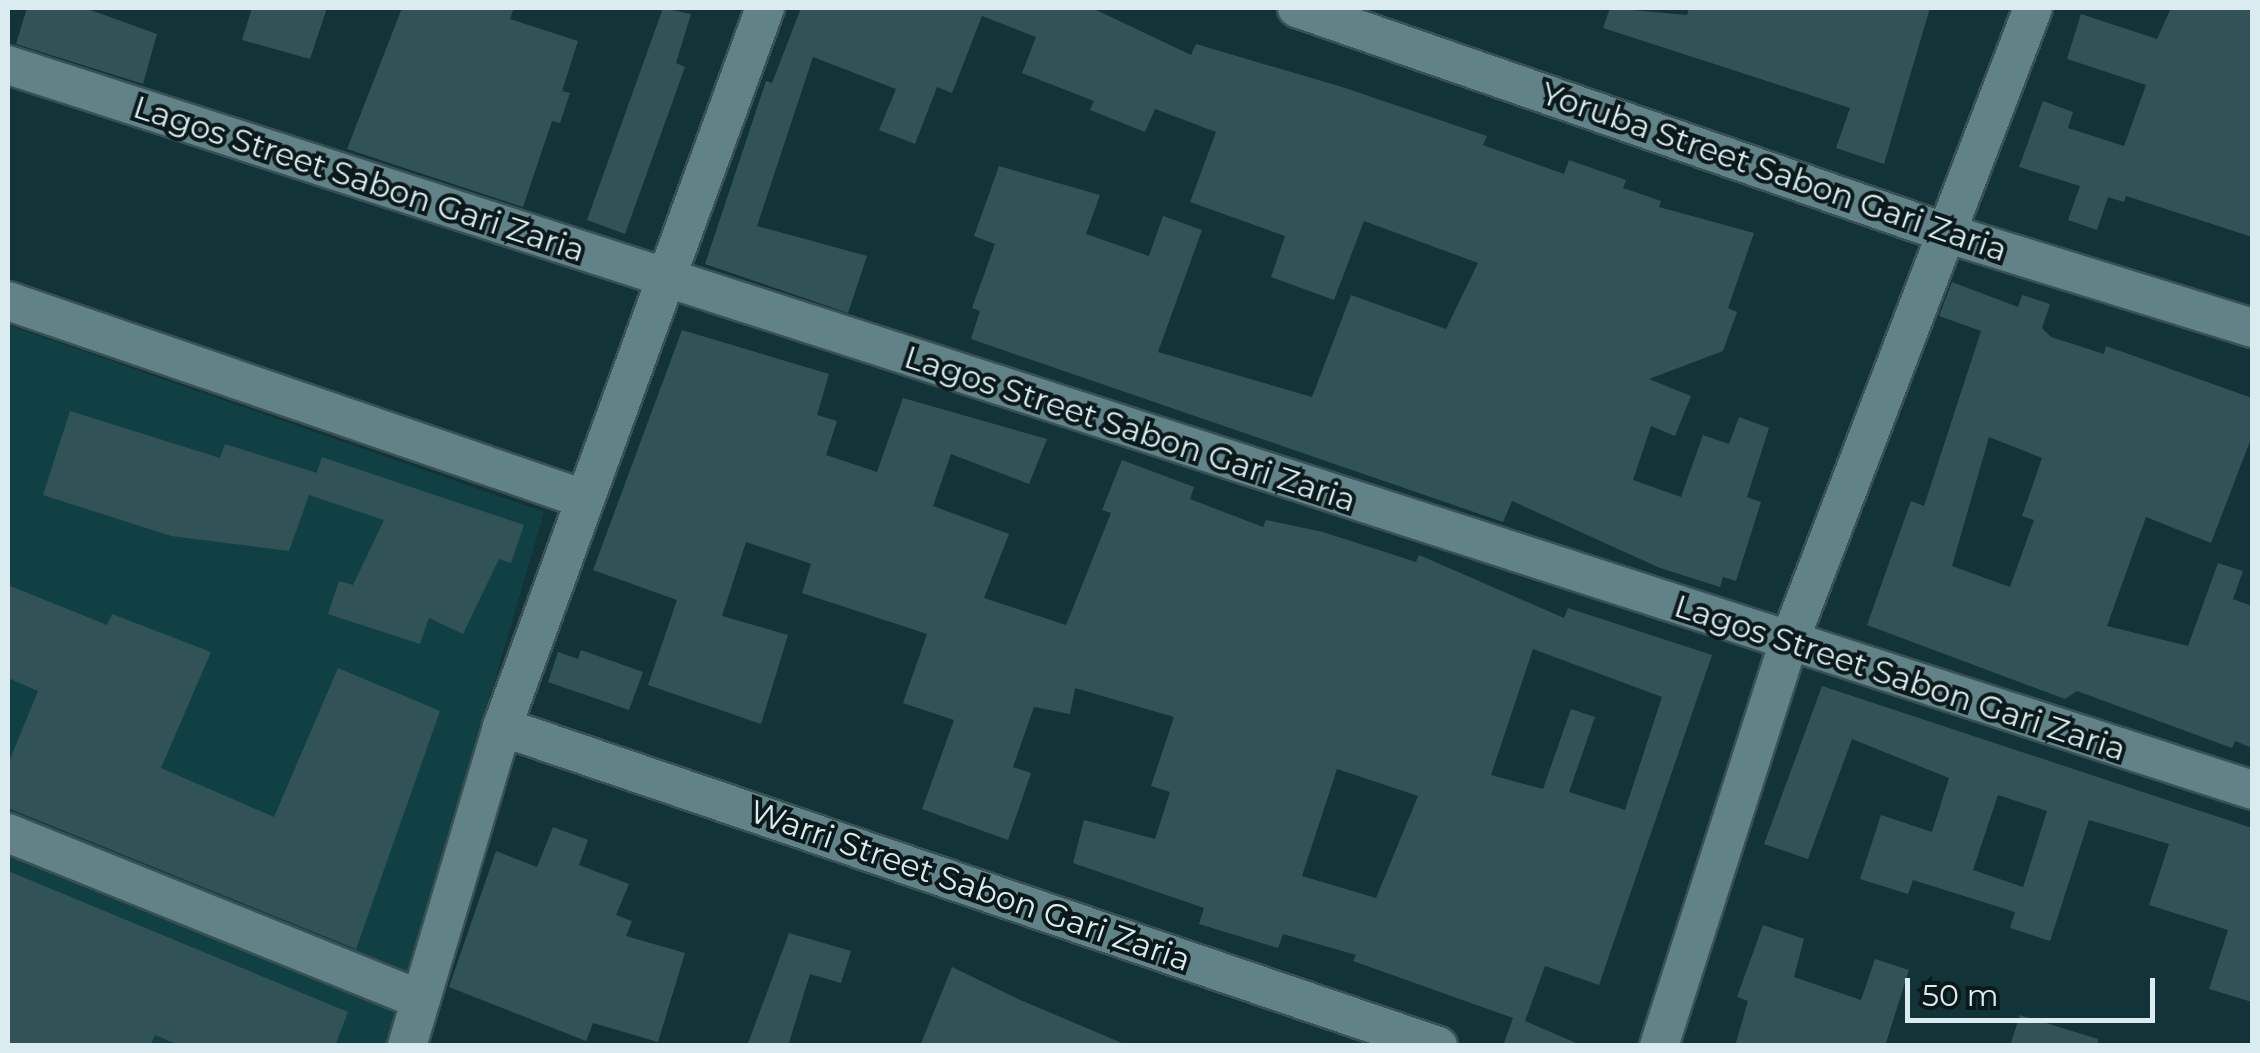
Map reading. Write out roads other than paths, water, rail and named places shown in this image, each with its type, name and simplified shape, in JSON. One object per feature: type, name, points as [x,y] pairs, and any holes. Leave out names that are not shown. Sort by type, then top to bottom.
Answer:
[{"type":"street","points":[[407,1046],[502,727],[662,277],[765,8]]},
{"type":"street","name":"Yoruba Street Sabon Gari Zaria","points":[[1298,8],[1952,235],[2252,328]]},
{"type":"street","points":[[1659,1046],[1789,642],[1952,235],[2033,8]]},
{"type":"street","name":"Lagos Street Sabon Gari Zaria","points":[[8,64],[2252,790]]},
{"type":"street","points":[[8,301],[584,499]]},
{"type":"street","name":"Warri Street Sabon Gari Zaria","points":[[502,727],[1438,1046]]},
{"type":"street","points":[[8,833],[421,1000]]}]
